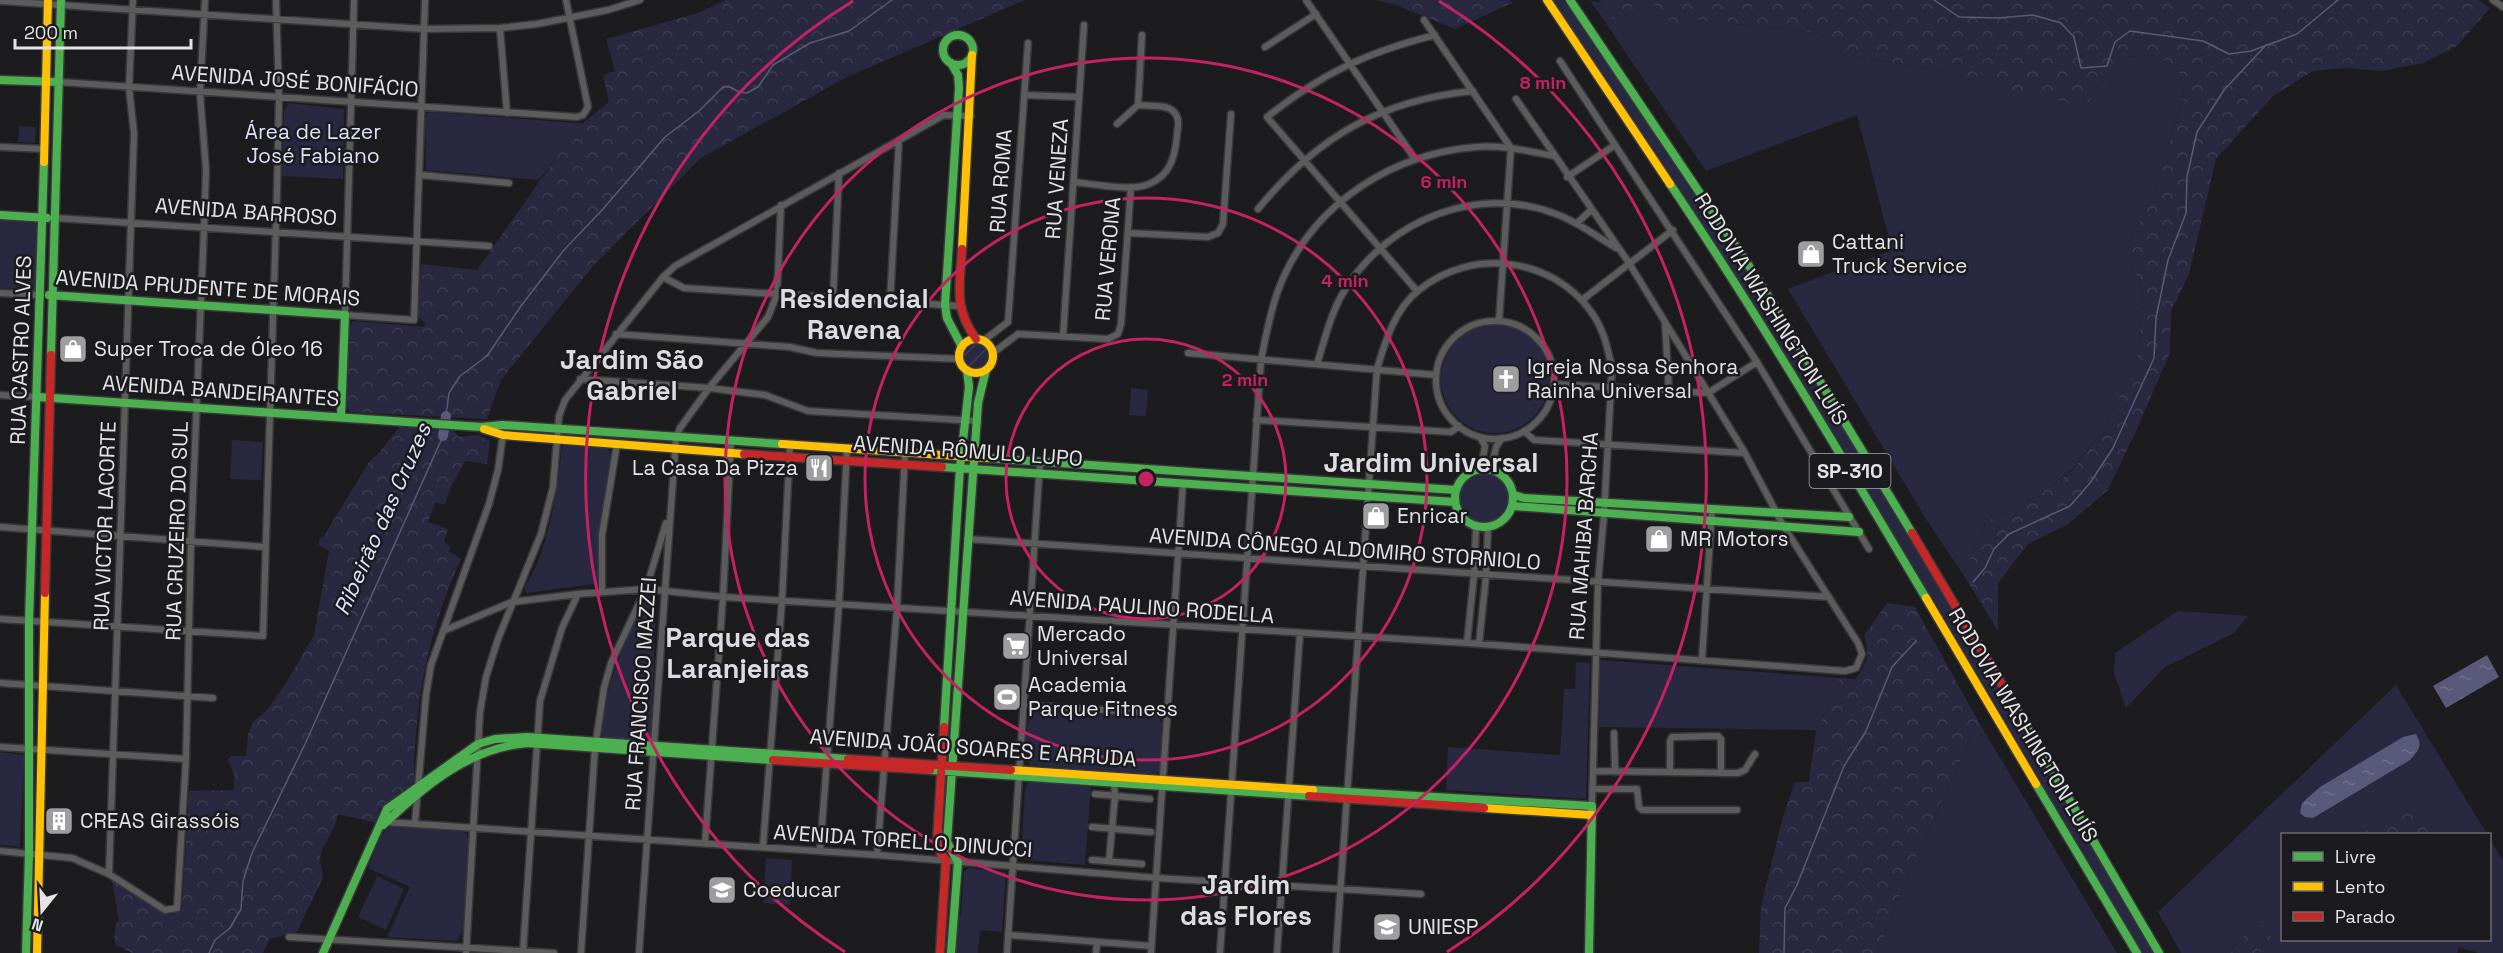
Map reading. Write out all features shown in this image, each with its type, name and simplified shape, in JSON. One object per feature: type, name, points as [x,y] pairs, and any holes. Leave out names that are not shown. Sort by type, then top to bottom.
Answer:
[{"type":"main road","name":"RODOVIA WASHINGTON LUÍS","points":[[1547,0],[1716,252],[1786,362],[2138,953]]},
{"type":"main road","name":"RODOVIA WASHINGTON LUÍS","points":[[1570,0],[1796,341],[1943,585],[2159,953]]},
{"type":"main road","name":"RUA CASTRO ALVES","points":[[26,953],[29,853],[28,621],[38,397],[48,2]]},
{"type":"main road","name":"RUA CASTRO ALVES","points":[[37,953],[61,2]]},
{"type":"main road","points":[[940,953],[946,860],[941,854],[937,841],[946,768],[956,611],[960,467],[969,387],[967,370],[960,359],[962,347],[947,318],[945,305],[959,84],[943,48],[953,36],[964,36],[972,44],[971,116],[959,306],[965,324],[987,344],[993,353],[986,370],[978,403],[967,539],[956,611]]},
{"type":"main road","points":[[951,63],[963,64],[972,55]]},
{"type":"main road","name":"AVENIDA JOSÉ BONIFÁCIO","points":[[0,80],[59,82]]},
{"type":"main road","name":"AVENIDA BARROSO","points":[[0,215],[55,218]]},
{"type":"main road","name":"AVENIDA PRUDENTE DE MORAIS","points":[[41,295],[345,315]]},
{"type":"main road","points":[[341,417],[345,315]]},
{"type":"main road","points":[[962,347],[966,343],[980,340]]},
{"type":"main road","points":[[967,370],[980,372],[986,370]]},
{"type":"main road","name":"AVENIDA BANDEIRANTES","points":[[38,397],[439,424]]},
{"type":"main road","points":[[329,417],[341,406]]},
{"type":"main road","name":"AVENIDA RÔMULO LUPO","points":[[439,424],[481,427],[503,425],[1456,490]]},
{"type":"main road","name":"AVENIDA RÔMULO LUPO","points":[[481,427],[503,435],[674,449],[1455,502]]},
{"type":"main road","points":[[1481,469],[1491,470],[1506,479],[1514,495],[1513,506],[1504,521],[1488,528],[1476,526],[1462,518],[1455,502],[1456,490],[1465,476],[1481,469]]},
{"type":"main road","points":[[1514,495],[1524,498],[1849,517]]},
{"type":"main road","points":[[1513,506],[1604,515],[1711,520],[1859,532]]},
{"type":"main road","name":"AVENIDA JOÃO SOARES E ARRUDA","points":[[383,824],[387,809],[419,784],[478,749],[511,737],[1346,796],[1592,810]]},
{"type":"main road","name":"AVENIDA JOÃO SOARES E ARRUDA","points":[[383,824],[417,794],[478,749]]},
{"type":"main road","points":[[946,768],[947,842],[958,861],[951,953]]},
{"type":"main road","name":"RUA MAHIBA BARCHA","points":[[1589,953],[1592,810]]},
{"type":"main road","points":[[323,953],[383,824]]},
{"type":"street","name":"RUA VICTOR LACORTE","points":[[109,874],[117,691],[134,133],[129,88],[133,0]]},
{"type":"street","name":"RUA CRUZEIRO DO SUL","points":[[109,874],[165,910],[177,908],[186,759],[191,542],[206,170],[200,93],[205,0]]},
{"type":"street","points":[[0,619],[263,636],[279,97],[276,0]]},
{"type":"street","points":[[345,315],[354,0]]},
{"type":"street","points":[[418,241],[425,0]]},
{"type":"street","points":[[566,0],[570,19]]},
{"type":"street","points":[[0,1],[61,2],[133,10],[424,29],[500,28],[570,19],[639,0]]},
{"type":"street","points":[[1306,0],[1415,159]]},
{"type":"street","points":[[2493,0],[2503,7]]},
{"type":"street","points":[[1265,47],[1316,14]]},
{"type":"street","name":"AVENIDA JOSÉ BONIFÁCIO","points":[[59,82],[350,104],[577,117],[588,107],[570,19]]},
{"type":"street","points":[[1424,20],[1511,148],[1500,321]]},
{"type":"street","name":"RUA VENEZA","points":[[1063,336],[1084,25]]},
{"type":"street","points":[[500,28],[507,113]]},
{"type":"street","points":[[1117,123],[1138,105],[1142,35]]},
{"type":"street","points":[[1417,291],[1268,117],[1302,91],[1350,63],[1404,43],[1435,35]]},
{"type":"street","name":"RUA ROMA","points":[[1008,322],[1028,43]]},
{"type":"street","points":[[1560,61],[1757,362],[1869,549]]},
{"type":"street","points":[[1258,209],[1304,159],[1328,140],[1383,111],[1427,97],[1473,91]]},
{"type":"street","points":[[1024,95],[1079,97]]},
{"type":"street","points":[[1516,99],[1629,263],[1745,453],[1784,527],[1829,597]]},
{"type":"street","points":[[1074,182],[1145,186],[1157,180],[1167,171],[1176,153],[1178,121],[1175,112],[1167,108],[1138,105]]},
{"type":"street","points":[[1129,233],[1208,237],[1220,231],[1223,224],[1231,114]]},
{"type":"street","points":[[466,950],[478,749],[486,677],[512,602],[541,534],[553,487],[559,416],[564,400],[663,277],[688,256],[944,116],[971,116]]},
{"type":"street","points":[[890,302],[899,140]]},
{"type":"street","points":[[1568,177],[1615,145]]},
{"type":"street","points":[[0,147],[45,149]]},
{"type":"street","points":[[1220,953],[1261,360],[1274,304],[1285,275],[1306,240],[1340,202],[1363,184],[1388,170],[1446,150],[1479,147],[1511,148],[1554,156]]},
{"type":"street","points":[[833,298],[839,173]]},
{"type":"street","points":[[420,175],[509,183]]},
{"type":"street","name":"RUA VERONA","points":[[1063,336],[1108,339],[1118,334],[1121,327],[1131,187]]},
{"type":"street","points":[[1317,364],[1333,314],[1360,267],[1380,247],[1402,231],[1426,218],[1480,204],[1532,207],[1577,223],[1618,249]]},
{"type":"street","points":[[676,438],[680,428],[709,388],[748,344],[768,317],[777,294],[781,205]]},
{"type":"street","points":[[1577,223],[1591,210]]},
{"type":"street","name":"AVENIDA BARROSO","points":[[55,218],[489,246]]},
{"type":"street","points":[[1582,300],[1672,230]]},
{"type":"street","name":"AVENIDA PRUDENTE DE MORAIS","points":[[345,315],[414,320],[418,241]]},
{"type":"street","name":"RUA MAHIBA BARCHA","points":[[1336,953],[1377,369],[1391,328],[1417,291],[1437,278],[1480,263],[1503,262],[1538,270],[1554,278],[1582,300],[1603,332],[1609,350],[1612,369],[1598,582],[1592,810]]},
{"type":"street","points":[[663,277],[684,288],[959,306]]},
{"type":"street","name":"AVENIDA PRUDENTE DE MORAIS","points":[[0,293],[41,295]]},
{"type":"street","points":[[1664,320],[1669,391]]},
{"type":"street","points":[[1500,321],[1522,327],[1540,341],[1551,361],[1554,384],[1548,406],[1534,424],[1524,431],[1502,438],[1479,436],[1459,426],[1444,409],[1439,398],[1436,375],[1442,353],[1456,335],[1476,324],[1500,321]]},
{"type":"street","points":[[980,340],[1008,322],[1018,334]]},
{"type":"street","points":[[616,334],[790,347],[817,353],[960,359]]},
{"type":"street","points":[[993,353],[1018,334],[1063,336]]},
{"type":"street","points":[[1188,353],[1436,375]]},
{"type":"street","points":[[1554,384],[1708,393],[1757,362]]},
{"type":"street","points":[[580,379],[709,388],[765,395],[808,411],[978,422]]},
{"type":"street","name":"AVENIDA BANDEIRANTES","points":[[0,395],[38,397]]},
{"type":"street","points":[[1256,420],[1451,432],[1459,426]]},
{"type":"street","points":[[1524,431],[1534,440],[1745,453]]},
{"type":"street","points":[[415,823],[426,695],[431,664],[489,504],[498,470],[503,435]]},
{"type":"street","points":[[1479,436],[1485,446],[1481,469]]},
{"type":"street","name":"RUA FRANCISCO MAZZEI","points":[[639,953],[676,438]]},
{"type":"street","points":[[1491,470],[1496,447],[1502,438]]},
{"type":"street","points":[[705,843],[723,597],[731,442]]},
{"type":"street","points":[[602,592],[602,535],[617,444]]},
{"type":"street","points":[[763,847],[782,601],[790,445]]},
{"type":"street","points":[[820,851],[839,604],[847,449]]},
{"type":"street","points":[[877,855],[897,607],[905,453]]},
{"type":"street","points":[[1007,953],[1040,462]]},
{"type":"street","points":[[1008,935],[1097,942],[1151,950],[1183,483]]},
{"type":"street","points":[[1702,659],[1712,510]]},
{"type":"street","points":[[581,953],[595,744],[604,688],[611,663],[646,589],[669,512]]},
{"type":"street","points":[[1467,643],[1476,526]]},
{"type":"street","points":[[0,527],[265,547]]},
{"type":"street","points":[[1479,644],[1488,528]]},
{"type":"street","name":"AVENIDA CÔNEGO ALDOMIRO STORNIOLO","points":[[967,539],[1362,565],[1486,576],[1829,597]]},
{"type":"street","name":"AVENIDA PAULINO RODELLA","points":[[443,631],[512,602],[646,589],[723,597],[1467,643],[1845,671],[1856,668],[1862,654],[1858,643],[1829,597]]},
{"type":"street","points":[[523,951],[540,701],[562,628],[578,594]]},
{"type":"street","points":[[1277,953],[1300,633]]},
{"type":"street","points":[[0,683],[213,698]]},
{"type":"street","points":[[1024,705],[1167,714]]},
{"type":"street","points":[[1614,733],[1615,772]]},
{"type":"street","points":[[1670,772],[1672,737],[1718,736],[1721,739],[1721,773]]},
{"type":"street","points":[[0,747],[186,759]]},
{"type":"street","points":[[1593,771],[1742,773],[1755,754]]},
{"type":"street","points":[[1109,861],[1115,796],[1113,779]]},
{"type":"street","points":[[1593,789],[1637,789],[1639,807],[1642,810],[1737,810]]},
{"type":"street","points":[[1095,794],[1150,798]]},
{"type":"street","name":"AVENIDA TORELLO DINUCCI","points":[[383,824],[415,823],[946,860],[1156,878],[1421,894]]},
{"type":"street","points":[[1092,827],[1151,832]]},
{"type":"street","points":[[0,851],[72,858],[109,874]]},
{"type":"street","points":[[1092,860],[1142,864]]},
{"type":"street","points":[[289,937],[330,938],[466,950],[554,953]]},
{"type":"street","points":[[1096,953],[1097,942]]},
{"type":"green space","points":[[726,0],[1025,0],[847,77],[701,158],[593,266],[501,380],[487,419],[349,412],[346,396],[346,369],[349,331],[353,321],[424,327],[425,322],[418,317],[421,264],[477,270],[578,127],[609,102],[603,75],[615,71],[606,39],[698,13]]},
{"type":"green space","points":[[1374,0],[1510,0],[1512,3],[1455,29],[1396,5]]},
{"type":"green space","points":[[1550,0],[1565,0],[1774,312],[1919,552],[2155,953],[2142,953],[1765,322]]},
{"type":"green space","points":[[1590,0],[1601,3],[1612,19],[1654,3],[1698,20],[1820,33],[1843,54],[1944,71],[1981,83],[2110,81],[2125,57],[2153,55],[2179,70],[2184,96],[2154,194],[2124,250],[2143,290],[2138,358],[2106,425],[2073,469],[2025,504],[1987,521],[1963,574],[1929,524],[1788,289],[1892,250],[1857,115],[1706,171]]},
{"type":"green space","points":[[1599,0],[2479,0],[2490,8],[2457,46],[2423,63],[2382,71],[2344,68],[2313,71],[2273,96],[2216,159],[2189,274],[2171,312],[2170,353],[2136,431],[2108,490],[2068,524],[2028,544],[1998,583],[1998,631],[1963,574],[1987,521],[2025,504],[2073,470],[2106,425],[2138,357],[2143,290],[2124,250],[2154,194],[2184,96],[2179,70],[2153,55],[2125,57],[2110,81],[2084,106],[1981,83],[1944,71],[1843,54],[1820,33],[1698,20],[1678,34],[1654,4],[1612,19]]},
{"type":"green space","name":"Área de Lazer José Fabiano","points":[[288,103],[344,109],[343,179],[282,176],[284,112]]},
{"type":"green space","points":[[427,113],[583,123],[539,180],[426,170],[425,119]]},
{"type":"green space","points":[[19,126],[36,127],[35,143],[18,142]]},
{"type":"green space","points":[[0,219],[36,222],[41,225],[39,287],[35,291],[0,288]]},
{"type":"green space","points":[[1495,325],[1516,329],[1533,341],[1545,358],[1549,379],[1545,400],[1533,417],[1516,429],[1495,433],[1474,429],[1457,417],[1445,400],[1441,379],[1445,358],[1457,341],[1474,329]]},
{"type":"green space","points":[[976,343],[985,347],[989,356],[985,365],[976,369],[967,365],[963,356],[967,347]]},
{"type":"green space","points":[[1131,388],[1148,390],[1146,416],[1129,415]]},
{"type":"green space","points":[[399,427],[454,431],[459,437],[478,435],[490,441],[487,464],[465,461],[445,504],[435,503],[428,522],[448,529],[444,542],[450,547],[449,551],[461,559],[440,613],[425,668],[417,725],[414,783],[379,809],[378,823],[338,814],[320,857],[322,880],[297,932],[270,939],[263,953],[132,953],[116,945],[114,937],[116,923],[119,921],[112,880],[168,915],[177,913],[182,908],[189,791],[234,790],[234,775],[228,760],[231,756],[246,756],[248,734],[253,722],[268,709],[314,635],[329,551],[319,545],[319,540],[324,536],[369,462],[380,452]]},
{"type":"green space","points":[[232,440],[263,442],[261,480],[230,479]]},
{"type":"green space","points":[[567,444],[606,447],[611,454],[598,539],[600,577],[594,584],[527,593],[524,588],[533,573],[546,539],[562,447]]},
{"type":"green space","points":[[1484,474],[1502,481],[1509,499],[1502,517],[1484,524],[1466,517],[1459,499],[1466,481]]},
{"type":"green space","points":[[648,596],[653,596],[656,605],[651,736],[647,741],[605,738],[601,734],[612,678],[641,606]]},
{"type":"green space","points":[[1887,603],[1915,607],[1981,726],[1972,735],[1904,885],[1877,953],[1759,953],[1761,906],[1783,817],[1795,782],[1809,782],[1816,730],[1833,698],[1839,678],[1855,679],[1863,668],[1867,659],[1864,636]]},
{"type":"green space","points":[[2178,611],[2248,616],[2234,633],[2165,667],[2126,708],[2114,673],[2115,653]]},
{"type":"green space","points":[[1600,660],[1839,678],[1833,698],[1816,730],[1599,727]]},
{"type":"green space","points":[[1576,662],[1590,663],[1586,799],[1446,790],[1448,747],[1560,755],[1564,689],[1575,689]]},
{"type":"green space","points":[[2396,685],[2486,833],[2281,833],[2281,941],[2491,941],[2491,841],[2503,861],[2503,953],[2478,953],[2459,947],[2457,953],[2261,953],[2263,941],[2270,941],[2273,925],[2234,945],[2231,953],[2181,953],[2158,912]]},
{"type":"green space","points":[[1035,710],[1159,718],[1162,724],[1160,771],[1153,776],[1030,765],[1026,753],[1026,736],[1029,720]]},
{"type":"green space","points":[[1981,726],[2117,953],[1877,953],[1904,885],[1972,735]]},
{"type":"green space","points":[[0,752],[24,755],[20,847],[0,845]]},
{"type":"green space","points":[[1028,783],[1091,786],[1085,865],[1026,860],[1021,857],[1025,789]]},
{"type":"green space","points":[[2412,809],[2429,833],[2361,833]]},
{"type":"green space","points":[[390,826],[462,831],[467,835],[469,844],[463,929],[457,941],[387,937],[410,887],[368,868],[381,835]]},
{"type":"green space","points":[[766,858],[792,860],[790,905],[763,903]]},
{"type":"green space","points":[[968,868],[1006,872],[1002,932],[980,930],[978,953],[956,953],[964,871]]},
{"type":"green space","points":[[377,876],[404,889],[386,930],[358,917]]},
{"type":"green space","points":[[2274,925],[2270,941],[2263,942],[2261,953],[2231,953],[2234,946],[2254,926]]},
{"type":"water","points":[[2487,655],[2499,677],[2446,708],[2433,686]]},
{"type":"water","points":[[2416,734],[2419,748],[2410,760],[2313,818],[2305,817],[2300,813],[2302,803],[2320,787],[2403,737]]},
{"type":"waterway","name":"Ribeirão das Cruzes","points":[[446,416],[449,393],[460,376],[487,356],[521,306],[564,250],[665,137],[699,111],[723,87],[747,93],[758,87],[773,65],[810,43],[849,31],[892,0]]},
{"type":"waterway","name":"Ribeirão das Cruzes","points":[[1934,0],[1959,17],[1998,18],[2033,15],[2061,23],[2074,37],[2081,68],[2107,66],[2115,42],[2130,31],[2203,41],[2229,54],[2251,51],[2297,34],[2338,0]]},
{"type":"waterway","points":[[1973,582],[1985,568],[1994,549],[2009,534],[2070,506],[2090,483],[2113,448],[2154,358],[2156,318],[2168,260],[2186,213],[2187,177],[2197,132],[2224,90],[2266,45]]},
{"type":"waterway","name":"Ribeirão das Cruzes","points":[[443,436],[446,416]]},
{"type":"waterway","name":"Ribeirão das Cruzes","points":[[209,953],[215,940],[230,928],[241,909],[243,881],[252,853],[306,742],[443,436]]},
{"type":"waterway","points":[[1784,953],[1785,908],[1797,885],[1844,766],[1866,731],[1892,667],[1916,641]]},
{"type":"traffic: fast","points":[[51,355],[61,0]]},
{"type":"traffic: fast","points":[[1570,0],[1759,281],[1912,533]]},
{"type":"traffic: fast","points":[[958,35],[969,39],[973,50],[969,61],[958,65],[947,61],[943,50],[947,39],[958,35]]},
{"type":"traffic: fast","points":[[951,63],[958,75],[959,88],[945,305],[947,318],[962,347]]},
{"type":"traffic: fast","points":[[0,80],[59,82]]},
{"type":"traffic: fast","points":[[26,953],[29,853],[29,621],[44,162]]},
{"type":"traffic: fast","points":[[1670,184],[1769,338],[1926,598]]},
{"type":"traffic: fast","points":[[0,215],[47,218]]},
{"type":"traffic: fast","points":[[49,295],[345,315],[341,417]]},
{"type":"traffic: fast","points":[[944,727],[960,467],[969,387],[967,370]]},
{"type":"traffic: fast","points":[[951,953],[958,862],[947,842],[978,403],[986,370]]},
{"type":"traffic: fast","points":[[38,397],[481,427],[503,425],[782,444]]},
{"type":"traffic: fast","points":[[986,458],[1456,490]]},
{"type":"traffic: fast","points":[[942,467],[1455,502]]},
{"type":"traffic: fast","points":[[1478,469],[1490,469],[1505,477],[1513,492],[1513,498],[1513,504],[1505,519],[1490,527],[1478,527],[1463,519],[1455,504],[1455,492],[1463,477],[1478,469]]},
{"type":"traffic: fast","points":[[1514,495],[1524,498],[1849,517]]},
{"type":"traffic: fast","points":[[1513,506],[1859,532]]},
{"type":"traffic: fast","points":[[2008,695],[2159,953]]},
{"type":"traffic: fast","points":[[323,953],[387,809],[478,744],[495,739],[527,737],[848,759]]},
{"type":"traffic: fast","points":[[383,825],[415,796],[449,771],[486,752],[506,746],[527,743],[773,760]]},
{"type":"traffic: fast","points":[[930,770],[1309,796]]},
{"type":"traffic: fast","points":[[2036,784],[2137,953]]},
{"type":"traffic: fast","points":[[1313,790],[1592,806],[1589,953]]},
{"type":"traffic: slow","points":[[44,162],[48,0]]},
{"type":"traffic: slow","points":[[1547,0],[1670,184]]},
{"type":"traffic: slow","points":[[962,249],[972,55]]},
{"type":"traffic: slow","points":[[976,339],[988,344],[993,356],[988,368],[976,373],[964,368],[959,356],[964,344],[976,339]]},
{"type":"traffic: slow","points":[[484,429],[503,435],[744,454]]},
{"type":"traffic: slow","points":[[782,444],[986,458]]},
{"type":"traffic: slow","points":[[37,953],[45,593]]},
{"type":"traffic: slow","points":[[1926,598],[2036,784]]},
{"type":"traffic: slow","points":[[1011,770],[1313,790]]},
{"type":"traffic: slow","points":[[1484,808],[1592,815]]},
{"type":"traffic: jam","points":[[962,249],[959,285],[961,306],[964,317],[976,339]]},
{"type":"traffic: jam","points":[[45,593],[51,355]]},
{"type":"traffic: jam","points":[[744,454],[942,467]]},
{"type":"traffic: jam","points":[[1912,533],[2008,695]]},
{"type":"traffic: jam","points":[[940,953],[946,860],[941,854],[937,841],[944,727]]},
{"type":"traffic: jam","points":[[848,759],[1011,770]]},
{"type":"traffic: jam","points":[[773,760],[930,770]]},
{"type":"traffic: jam","points":[[1309,796],[1484,808]]},
{"type":"place","name":"Cattani Truck Service","points":[[1811,254]]},
{"type":"place","name":"Super Troca de Óleo 16","points":[[73,349]]},
{"type":"place","name":"Igreja Nossa Senhora Rainha Universal","points":[[1506,379]]},
{"type":"place","name":"La Casa Da Pizza","points":[[819,468]]},
{"type":"place","name":"Enricar","points":[[1376,516]]},
{"type":"place","name":"MR Motors","points":[[1659,539]]},
{"type":"place","name":"Mercado Universal","points":[[1016,646]]},
{"type":"place","name":"Academia Parque Fitness","points":[[1007,697]]},
{"type":"place","name":"CREAS Girassóis","points":[[59,821]]},
{"type":"place","name":"Coeducar","points":[[722,890]]},
{"type":"place","name":"UNIESP","points":[[1387,927]]},
{"type":"district","name":"Residencial Ravena","points":[[854,314]]},
{"type":"district","name":"Jardim São Gabriel","points":[[632,376]]},
{"type":"district","name":"Jardim Universal","points":[[1431,463]]},
{"type":"district","name":"Parque das Laranjeiras","points":[[738,654]]},
{"type":"district","name":"Jardim das Flores","points":[[1246,900]]}]
